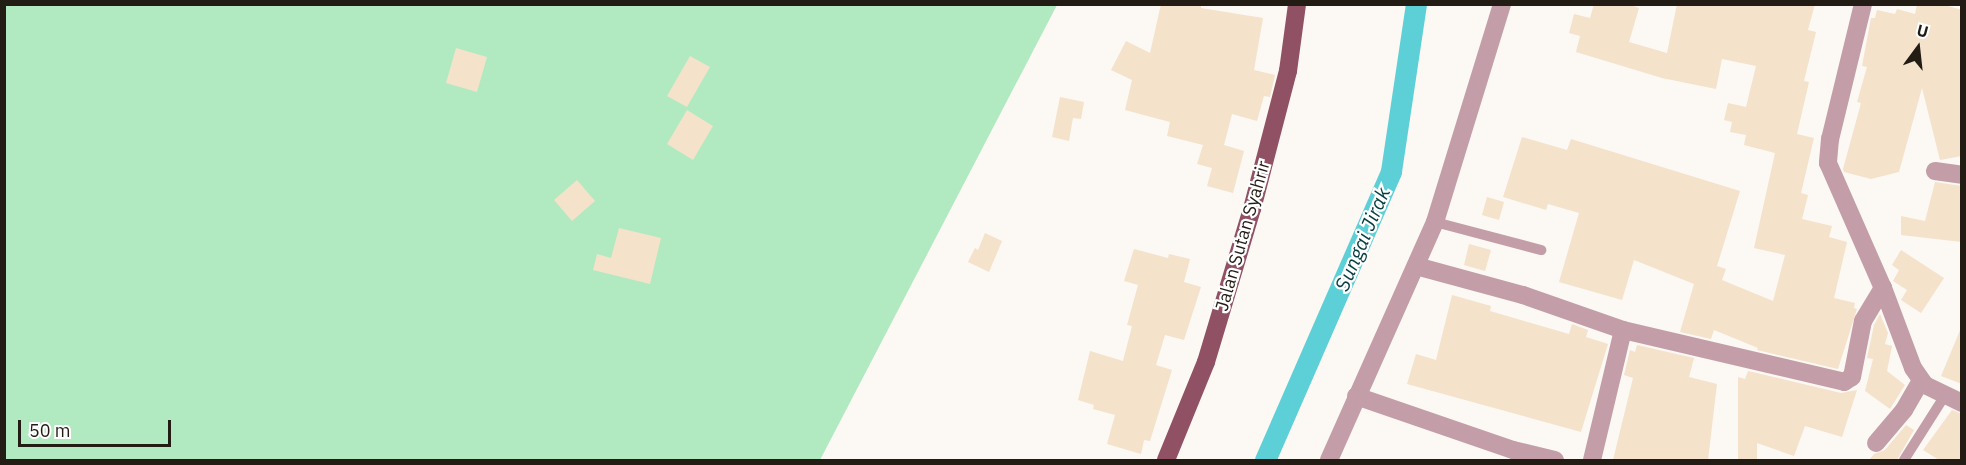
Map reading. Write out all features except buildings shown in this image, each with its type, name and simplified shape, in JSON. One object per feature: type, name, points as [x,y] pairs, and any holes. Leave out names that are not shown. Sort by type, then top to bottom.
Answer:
[{"type":"main road","name":"Jalan Sutan Syahrir","points":[[1166,460],[1206,362],[1252,209],[1288,72],[1297,4]]},
{"type":"street","points":[[1329,460],[1435,222],[1503,4]]},
{"type":"street","points":[[1863,4],[1830,139],[1828,163],[1883,288],[1913,369],[1921,380],[1944,397],[1962,403]]},
{"type":"street","points":[[1935,171],[1962,175]]},
{"type":"street","points":[[1416,266],[1523,296],[1623,330],[1845,382],[1852,377],[1863,321],[1883,288]]},
{"type":"street","points":[[1592,460],[1623,330]]},
{"type":"street","points":[[1876,443],[1904,410],[1921,380]]},
{"type":"street","points":[[1356,396],[1511,455],[1555,460]]},
{"type":"lane","points":[[1435,222],[1541,250]]},
{"type":"lane","points":[[1904,460],[1944,397]]},
{"type":"green space","points":[[4,5],[1057,5],[820,460],[5,460]]},
{"type":"waterway","name":"Sungai Jirak","points":[[1265,460],[1391,171],[1416,4]]}]
